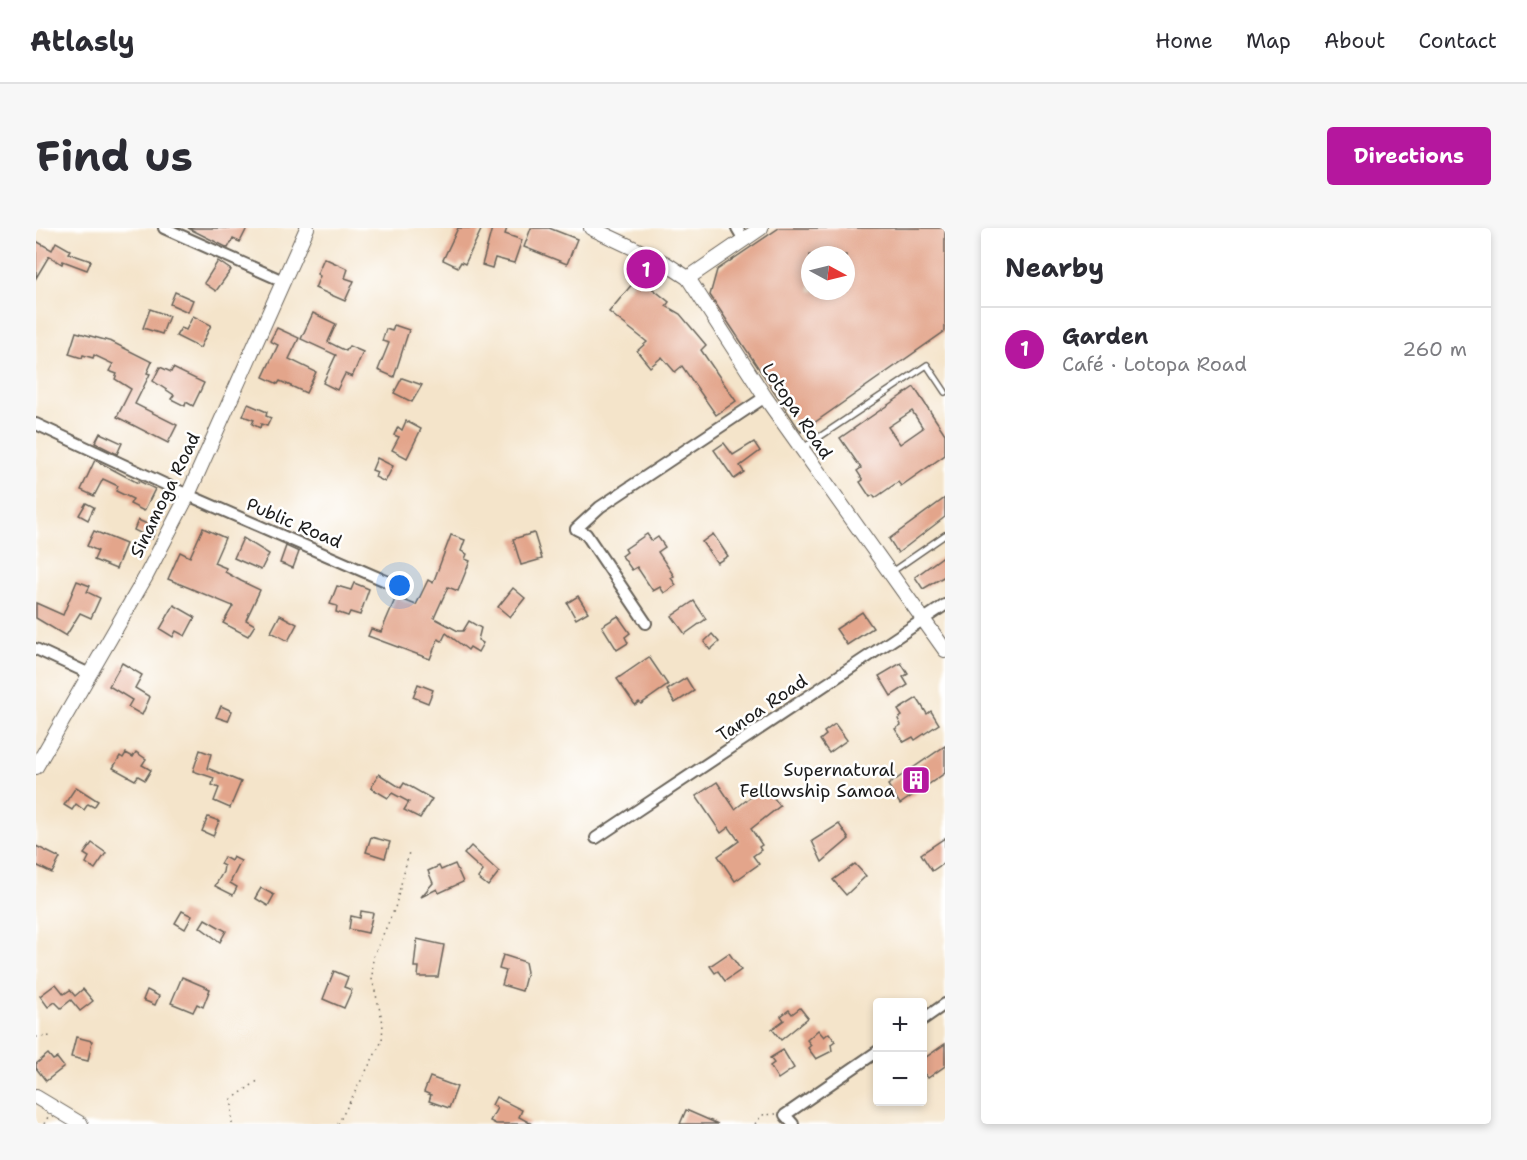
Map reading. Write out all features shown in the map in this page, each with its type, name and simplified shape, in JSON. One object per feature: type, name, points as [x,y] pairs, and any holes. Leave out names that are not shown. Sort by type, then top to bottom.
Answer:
[{"type":"street","points":[[164,228],[283,281]]},
{"type":"street","name":"Sinamoga Road","points":[[36,767],[145,578],[188,495],[307,228]]},
{"type":"street","name":"Lotopa Road","points":[[591,228],[665,263],[688,278],[765,397],[945,650]]},
{"type":"street","points":[[688,278],[741,234],[761,228]]},
{"type":"street","points":[[646,623],[586,534],[576,529],[600,507],[765,397]]},
{"type":"street","name":"Public Road","points":[[36,424],[188,495],[388,582]]},
{"type":"street","name":"Tanoa Road","points":[[596,838],[945,605]]},
{"type":"street","points":[[36,649],[90,674]]},
{"type":"street","points":[[927,1017],[945,1004]]},
{"type":"street","points":[[789,1119],[877,1052]]},
{"type":"street","points":[[36,1097],[81,1124]]},
{"type":"lane","points":[[801,449],[927,365],[945,392]]},
{"type":"lane","points":[[889,573],[945,535]]},
{"type":"path","points":[[338,1124],[382,1041],[383,1023],[372,979],[373,957],[395,908],[409,852]]},
{"type":"path","points":[[36,1036],[53,1036]]},
{"type":"path","points":[[232,1124],[232,1099],[259,1080]]},
{"type":"path","points":[[755,1124],[762,1115],[772,1113],[789,1119]]},
{"type":"building","points":[[188,228],[247,228],[240,242],[233,239],[228,248]]},
{"type":"building","points":[[458,228],[482,228],[465,264],[461,262],[458,267],[443,260]]},
{"type":"building","points":[[492,228],[507,228],[505,234],[522,240],[514,263],[495,258],[492,268],[482,265]]},
{"type":"building","points":[[531,228],[549,228],[577,239],[567,264],[524,247]]},
{"type":"building","points":[[779,228],[945,228],[945,331],[801,432],[710,295],[717,270]]},
{"type":"building","points":[[36,241],[52,250],[56,242],[70,250],[68,253],[91,261],[87,270],[63,261],[62,264],[49,256],[36,278]]},
{"type":"building","points":[[324,258],[348,269],[345,278],[354,281],[345,301],[315,288],[320,276],[317,274]]},
{"type":"building","points":[[218,261],[231,270],[216,291],[204,283]]},
{"type":"building","points":[[638,277],[669,302],[666,306],[680,314],[706,345],[701,350],[736,401],[716,415],[682,366],[675,372],[662,357],[650,367],[637,351],[647,342],[609,312]]},
{"type":"building","points":[[175,292],[193,300],[188,312],[170,304]]},
{"type":"building","points":[[150,309],[169,316],[162,334],[143,328]]},
{"type":"building","points":[[313,313],[336,324],[328,342],[346,351],[349,346],[363,352],[352,377],[345,374],[337,390],[323,383],[336,355],[301,339]]},
{"type":"building","points":[[193,316],[211,325],[200,348],[176,336],[181,328],[186,330]]},
{"type":"building","points":[[394,325],[409,330],[394,377],[378,370],[389,343],[382,341],[386,329],[392,331]]},
{"type":"building","points":[[277,328],[299,338],[289,359],[316,372],[306,393],[280,381],[278,384],[263,377],[278,345],[270,341]]},
{"type":"building","points":[[76,332],[112,342],[152,362],[147,373],[150,374],[135,404],[177,425],[168,443],[117,417],[131,389],[115,379],[117,374],[109,371],[113,364],[94,355],[93,358],[83,355],[82,358],[69,354]]},
{"type":"building","points":[[160,367],[171,372],[173,368],[204,383],[193,406],[186,402],[185,406],[171,399],[174,395],[153,381]]},
{"type":"building","points":[[402,378],[422,385],[412,402],[394,393]]},
{"type":"building","points":[[914,387],[945,434],[945,455],[901,486],[898,482],[875,498],[873,495],[870,497],[860,482],[863,480],[857,471],[861,468],[840,438]],"holes":[[[912,411],[923,428],[900,444],[888,427]]]},
{"type":"building","points":[[248,404],[267,412],[266,416],[271,418],[267,426],[261,424],[260,428],[252,424],[254,420],[243,416]]},
{"type":"building","points":[[406,421],[421,429],[407,458],[392,450],[399,437],[394,435],[398,427],[402,430]]},
{"type":"building","points":[[100,433],[122,443],[117,454],[95,443]]},
{"type":"building","points":[[754,442],[760,451],[740,466],[744,472],[734,479],[714,450],[724,443],[733,455]]},
{"type":"building","points":[[377,458],[393,466],[385,482],[375,477],[377,472],[372,470]]},
{"type":"building","points":[[95,460],[138,483],[139,481],[155,489],[144,511],[130,504],[133,499],[116,491],[118,486],[103,479],[94,496],[81,490]]},
{"type":"building","points":[[945,498],[945,517],[898,553],[889,539]]},
{"type":"building","points":[[86,503],[94,507],[88,520],[79,515]]},
{"type":"building","points":[[138,520],[156,528],[152,539],[134,530]]},
{"type":"building","points":[[203,528],[225,538],[214,563],[226,568],[225,572],[260,590],[246,620],[255,625],[248,636],[223,623],[233,606],[168,579],[180,552],[190,557]]},
{"type":"building","points":[[94,531],[126,544],[116,569],[94,560],[98,551],[87,546]]},
{"type":"building","points":[[534,533],[542,559],[521,565],[513,539]]},
{"type":"building","points":[[647,534],[652,541],[658,537],[665,547],[658,552],[674,576],[671,578],[676,585],[664,593],[660,587],[653,591],[637,567],[632,570],[622,556],[627,552],[625,549]]},
{"type":"building","points":[[713,534],[728,556],[717,563],[702,542]]},
{"type":"building","points":[[451,535],[465,540],[461,551],[467,554],[465,559],[470,561],[458,591],[448,587],[434,618],[458,631],[463,631],[469,621],[481,628],[478,640],[483,643],[478,652],[470,647],[468,650],[446,633],[442,641],[438,639],[430,659],[368,636],[371,629],[381,632],[396,597],[416,605],[428,580],[433,583]]},
{"type":"building","points":[[243,538],[269,554],[261,570],[234,558]]},
{"type":"building","points":[[286,546],[299,552],[293,568],[280,563]]},
{"type":"building","points":[[945,555],[945,576],[923,589],[915,577]]},
{"type":"building","points":[[77,581],[90,586],[87,592],[100,598],[91,618],[80,613],[66,636],[36,618],[36,603],[63,615]]},
{"type":"building","points":[[354,583],[369,589],[360,615],[350,612],[348,616],[336,612],[337,606],[330,604],[337,586],[351,590]]},
{"type":"building","points":[[513,588],[525,598],[510,617],[498,607]]},
{"type":"building","points":[[578,596],[588,612],[576,619],[567,603]]},
{"type":"building","points":[[694,601],[706,619],[685,634],[672,616]]},
{"type":"building","points":[[174,605],[195,617],[185,636],[176,631],[173,637],[160,629]]},
{"type":"building","points":[[862,612],[873,628],[847,645],[836,629]]},
{"type":"building","points":[[280,615],[297,624],[288,641],[271,632]]},
{"type":"building","points":[[618,616],[630,633],[625,637],[628,643],[617,650],[602,626]]},
{"type":"building","points":[[712,634],[719,642],[710,650],[704,642]]},
{"type":"building","points":[[649,657],[668,685],[641,704],[639,702],[635,705],[617,679]]},
{"type":"building","points":[[122,663],[142,675],[135,688],[150,697],[142,715],[128,707],[132,700],[109,686]]},
{"type":"building","points":[[901,663],[908,674],[903,677],[908,685],[891,696],[879,676]]},
{"type":"building","points":[[686,678],[694,691],[675,703],[667,690]]},
{"type":"building","points":[[418,684],[433,690],[428,703],[413,697]]},
{"type":"building","points":[[917,698],[927,714],[931,711],[939,724],[915,740],[913,737],[904,742],[895,729],[901,725],[898,719],[902,716],[898,710]]},
{"type":"building","points":[[221,706],[232,711],[228,721],[216,717]]},
{"type":"building","points":[[835,724],[847,740],[829,753],[820,740],[826,735],[824,732]]},
{"type":"building","name":"Supernatural Fellowship Samoa","points":[[945,746],[945,773],[900,804],[888,785]]},
{"type":"building","points":[[200,750],[211,754],[207,768],[241,782],[230,808],[214,801],[219,788],[212,785],[214,778],[193,771]]},
{"type":"building","points":[[136,752],[146,759],[142,765],[151,770],[145,780],[138,776],[135,780],[113,768],[120,756],[123,758],[126,753],[133,757]]},
{"type":"building","points":[[379,774],[401,788],[404,783],[432,799],[420,818],[404,810],[409,802],[392,793],[388,798],[371,788]]},
{"type":"building","points":[[717,782],[735,809],[765,786],[780,806],[751,829],[762,845],[759,847],[761,850],[753,856],[759,864],[735,881],[718,856],[739,841],[729,827],[721,833],[696,796]]},
{"type":"building","points":[[76,787],[98,801],[94,807],[88,804],[84,810],[76,804],[72,810],[64,805]]},
{"type":"building","points":[[208,817],[219,821],[213,836],[202,831]]},
{"type":"building","points":[[839,824],[849,839],[822,862],[812,841]]},
{"type":"building","points":[[371,837],[390,842],[385,858],[366,852]]},
{"type":"building","points":[[945,838],[945,862],[932,871],[921,854]]},
{"type":"building","points":[[92,843],[106,853],[95,869],[86,863],[89,857],[84,854]]},
{"type":"building","points":[[36,846],[60,858],[52,873],[36,865]]},
{"type":"building","points":[[471,846],[499,872],[488,886],[478,878],[483,871],[464,854]]},
{"type":"building","points":[[224,857],[231,861],[233,857],[241,861],[230,883],[237,887],[233,895],[215,886],[223,872],[224,866],[220,864]]},
{"type":"building","points":[[455,864],[463,882],[439,893],[437,889],[421,897],[433,883],[428,871],[439,866],[441,870]]},
{"type":"building","points":[[855,864],[866,876],[846,895],[833,880]]},
{"type":"building","points":[[261,888],[274,895],[268,906],[255,898]]},
{"type":"building","points":[[182,911],[192,916],[185,929],[175,923]]},
{"type":"building","points":[[361,911],[373,913],[368,933],[349,929],[351,916],[360,918]]},
{"type":"building","points":[[205,919],[226,931],[220,942],[200,927]]},
{"type":"building","points":[[417,939],[444,945],[438,977],[418,977],[419,967],[414,967]]},
{"type":"building","points":[[729,953],[741,970],[725,981],[718,971],[715,973],[710,966]]},
{"type":"building","points":[[503,955],[525,962],[527,972],[522,991],[502,985],[506,971],[499,969]]},
{"type":"building","points":[[334,971],[348,977],[344,987],[352,990],[344,1008],[323,999]]},
{"type":"building","points":[[182,977],[210,989],[203,1007],[197,1004],[193,1012],[171,1003]]},
{"type":"building","points":[[56,984],[64,994],[70,990],[75,996],[83,989],[93,1001],[80,1011],[71,1000],[61,1008],[55,1002],[48,1007],[40,996]]},
{"type":"building","points":[[147,990],[159,996],[155,1005],[143,1000]]},
{"type":"building","points":[[800,1008],[808,1018],[781,1040],[772,1029],[784,1020],[781,1016],[789,1010],[792,1014]]},
{"type":"building","points":[[818,1030],[824,1037],[829,1033],[835,1041],[831,1044],[832,1051],[816,1059],[808,1048],[811,1045],[807,1040]]},
{"type":"building","points":[[76,1037],[92,1041],[88,1061],[71,1057]]},
{"type":"building","points":[[945,1044],[945,1066],[928,1078],[927,1057]]},
{"type":"building","points":[[783,1050],[794,1068],[778,1079],[770,1066],[774,1063],[770,1058]]},
{"type":"building","points":[[48,1054],[53,1060],[57,1058],[64,1067],[46,1081],[36,1068],[36,1064]]},
{"type":"building","points":[[430,1077],[457,1087],[449,1108],[429,1101],[431,1095],[424,1092]]},
{"type":"building","points":[[496,1097],[522,1110],[519,1117],[532,1124],[496,1124],[490,1121],[497,1108],[492,1105]]},
{"type":"building","points":[[686,1110],[718,1124],[680,1124]]},
{"type":"place","name":"Garden","points":[[646,269]]},
{"type":"place","name":"Supernatural Fellowship Samoa","points":[[916,780]]}]
